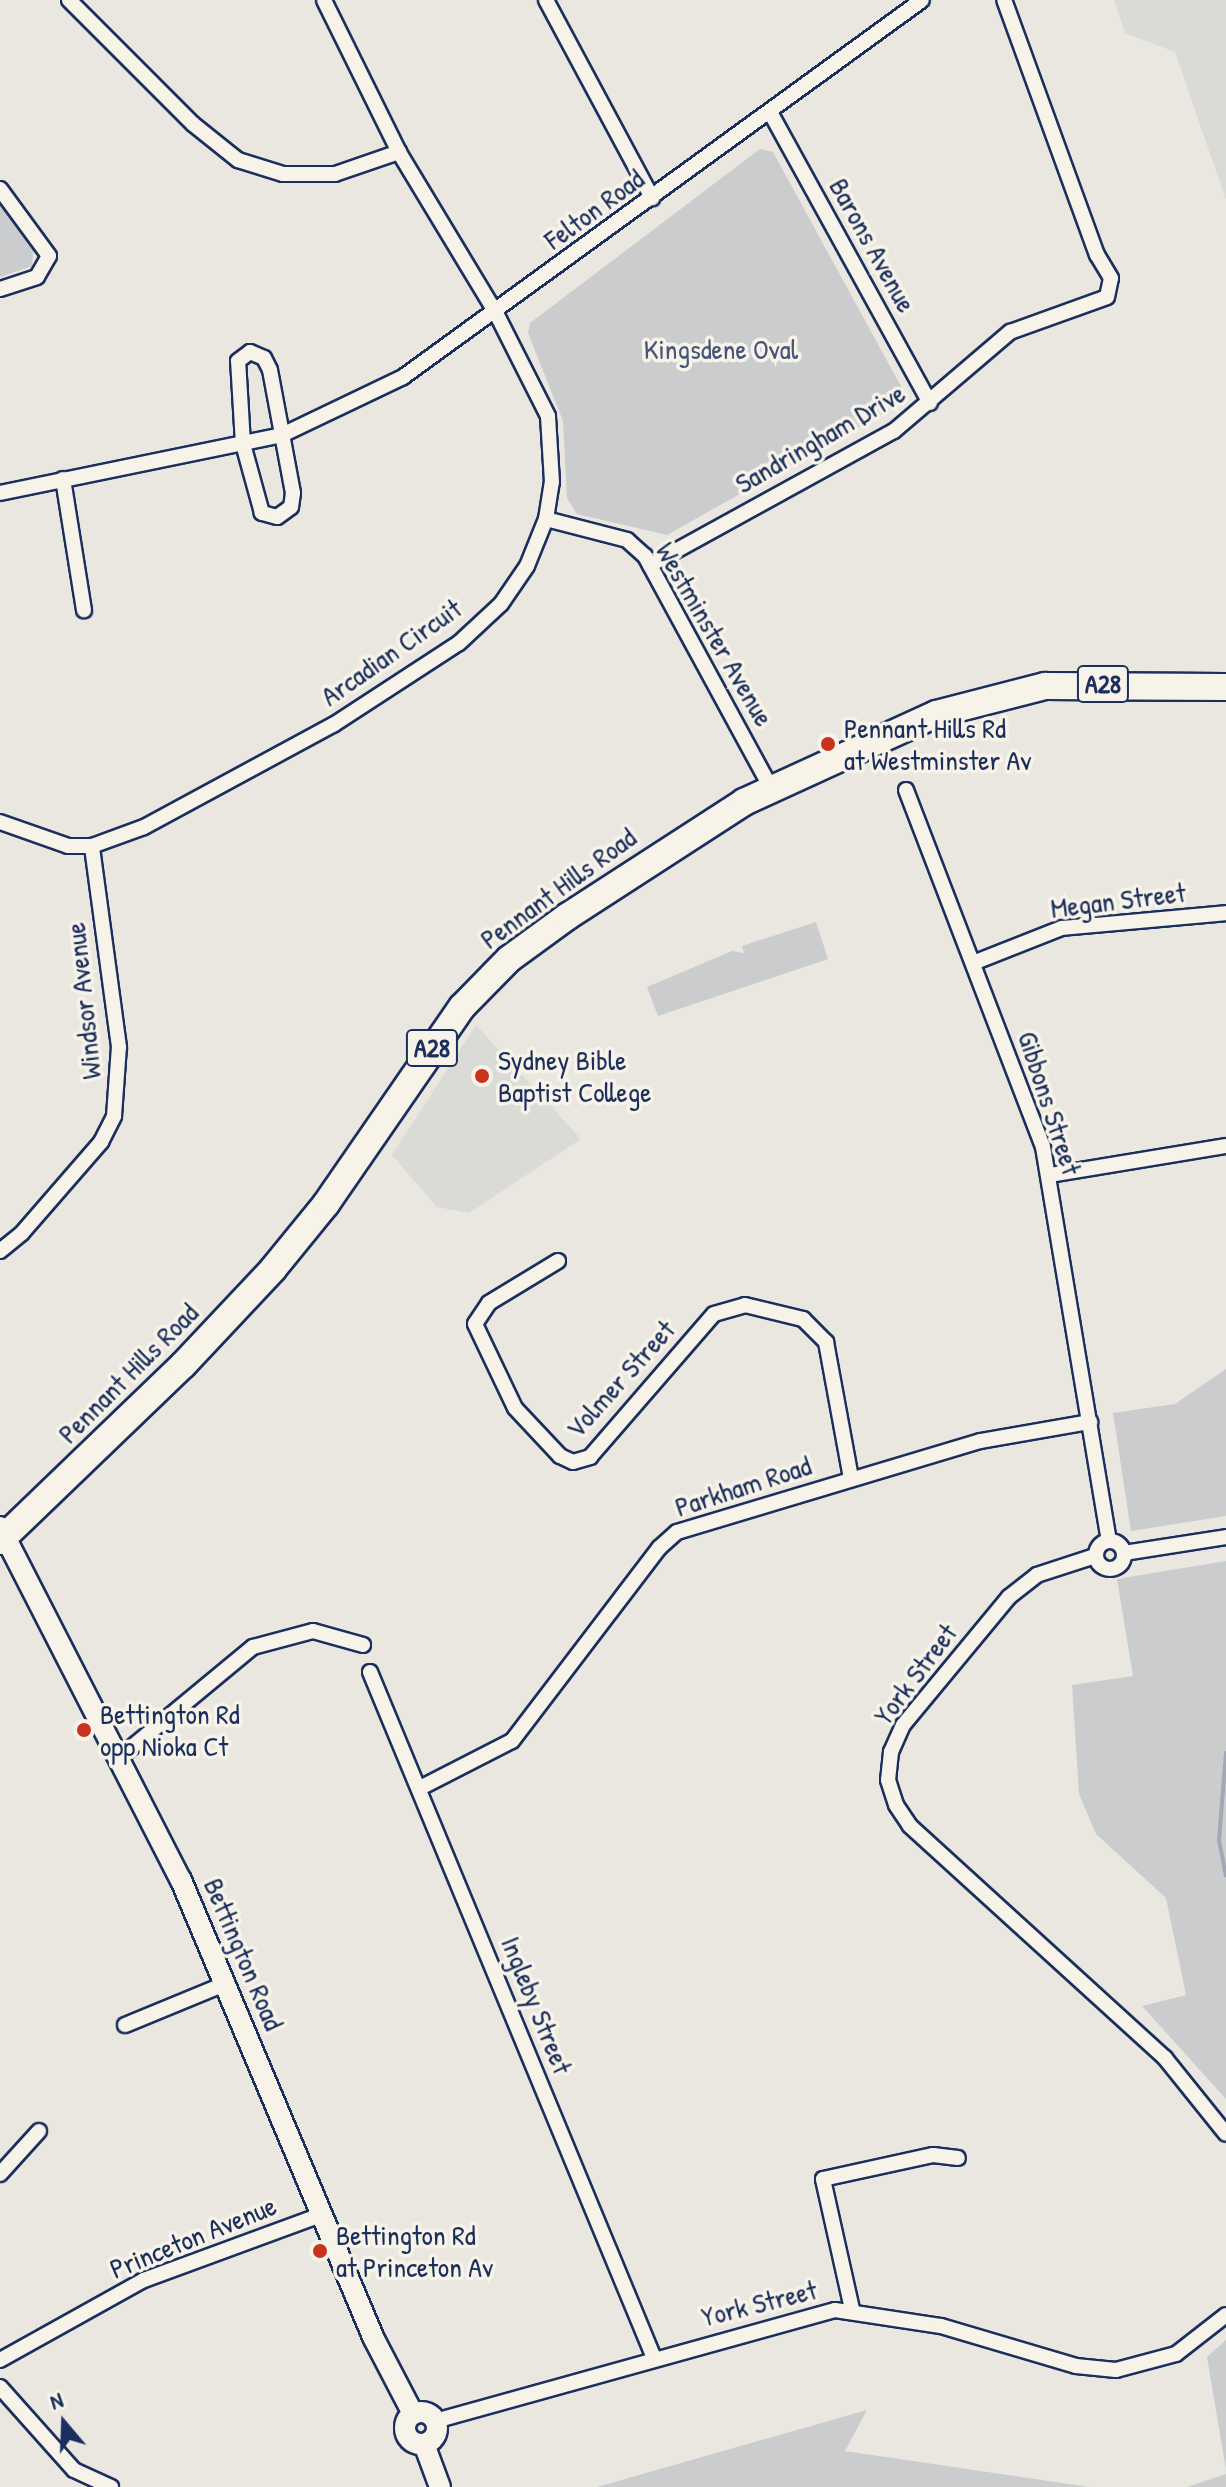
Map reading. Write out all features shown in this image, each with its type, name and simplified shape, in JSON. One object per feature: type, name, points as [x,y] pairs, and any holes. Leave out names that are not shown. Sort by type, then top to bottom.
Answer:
[{"type":"highway","name":"Pennant Hills Road","points":[[2,1541],[183,1365],[273,1269],[326,1204],[462,1007],[494,972],[647,862],[771,788],[907,724],[1013,691],[1092,684],[1226,687]]},
{"type":"main road","name":"Bettington Road","points":[[2,1541],[120,1757],[227,1983],[373,2337],[413,2414]]},
{"type":"main road","points":[[428,2413],[435,2421],[436,2435],[424,2444],[414,2443],[405,2432],[413,2414],[428,2413]]},
{"type":"main road","points":[[424,2444],[440,2487]]},
{"type":"street","points":[[69,0],[193,124],[238,160],[283,174],[335,174],[399,152]]},
{"type":"street","name":"Arcadian Circuit","points":[[0,822],[33,837],[92,846],[144,827],[333,725],[459,643],[501,604],[527,566],[546,519],[552,482],[548,416],[496,313],[399,152],[324,0]]},
{"type":"street","points":[[546,0],[652,198]]},
{"type":"street","name":"Felton Road","points":[[0,493],[282,435],[403,377],[496,313],[922,0]]},
{"type":"street","name":"Sandringham Drive","points":[[650,565],[894,431],[1010,332],[1100,302],[1112,285],[1004,0]]},
{"type":"street","name":"Barons Avenue","points":[[770,112],[930,403]]},
{"type":"street","points":[[0,189],[49,256],[37,277],[0,289]]},
{"type":"street","points":[[250,352],[264,358],[270,370],[293,493],[291,507],[277,517],[262,513],[243,444],[238,361],[250,352]]},
{"type":"street","points":[[63,479],[84,610]]},
{"type":"street","name":"Westminster Avenue","points":[[546,519],[627,540],[650,565],[771,788]]},
{"type":"street","name":"Gibbons Street","points":[[906,790],[1050,1175],[1109,1540]]},
{"type":"street","name":"Windsor Avenue","points":[[0,1251],[22,1233],[101,1142],[114,1116],[119,1047],[92,846]]},
{"type":"street","name":"Megan Street","points":[[973,963],[1062,928],[1226,913]]},
{"type":"street","points":[[1050,1175],[1226,1146]]},
{"type":"street","name":"Volmer Street","points":[[558,1261],[482,1309],[475,1324],[515,1408],[560,1456],[573,1462],[590,1457],[714,1314],[745,1305],[803,1319],[826,1342],[851,1478]]},
{"type":"street","name":"Parkham Road","points":[[420,1788],[512,1741],[659,1548],[677,1532],[981,1441],[1090,1422]]},
{"type":"street","points":[[1124,1553],[1119,1565],[1111,1569],[1099,1564],[1095,1556],[1100,1543],[1109,1540],[1124,1553],[1226,1537]]},
{"type":"street","name":"York Street","points":[[1095,1556],[1037,1575],[1002,1605],[903,1725],[888,1765],[891,1794],[903,1817],[953,1867],[1165,2058],[1226,2134]]},
{"type":"street","points":[[120,1757],[253,1647],[313,1631],[363,1645]]},
{"type":"street","name":"Ingleby Street","points":[[370,1672],[654,2358]]},
{"type":"street","points":[[125,2025],[227,1983]]},
{"type":"street","points":[[0,2174],[39,2131]]},
{"type":"street","points":[[852,2309],[823,2179],[933,2155],[958,2158]]},
{"type":"street","name":"Princeton Avenue","points":[[0,2360],[144,2280],[323,2214]]},
{"type":"street","name":"York Street","points":[[435,2421],[800,2316],[852,2309],[965,2331],[1076,2366],[1116,2370],[1176,2354],[1226,2315]]},
{"type":"street","points":[[0,2387],[74,2470],[111,2487]]},
{"type":"shaded area","points":[[1114,0],[1226,0],[1226,200],[1175,52],[1125,33]]},
{"type":"shaded area","name":"Sydney Bible Baptist College","points":[[476,1025],[581,1139],[469,1213],[437,1207],[392,1155]]},
{"type":"green space","name":"Kingsdene Oval","points":[[760,149],[773,152],[903,390],[900,404],[667,535],[577,514],[567,498],[563,421],[528,333],[530,323]]},
{"type":"green space","points":[[0,199],[34,242],[32,266],[0,277]]},
{"type":"green space","points":[[816,922],[828,959],[658,1016],[647,987],[732,951],[744,953],[742,946]]},
{"type":"green space","points":[[1226,1369],[1226,1516],[1131,1531],[1113,1413],[1175,1404]]},
{"type":"green space","points":[[1226,1561],[1226,2099],[1142,2006],[1186,1995],[1166,1898],[1096,1834],[1079,1794],[1072,1685],[1133,1676],[1117,1579]]},
{"type":"green space","points":[[1226,2340],[1226,2470],[1207,2357]]},
{"type":"green space","points":[[867,2410],[845,2451],[1089,2487],[597,2487]]},
{"type":"green space","points":[[1226,2474],[1226,2487],[1187,2487]]},
{"type":"waterway","points":[[1226,1753],[1219,1840],[1226,1875]]},
{"type":"place","name":"Pennant Hills Rd at Westminster Av","points":[[828,744]]},
{"type":"place","name":"Sydney Bible Baptist College","points":[[482,1076]]},
{"type":"place","name":"Bettington Rd opp Nioka Ct","points":[[84,1730]]},
{"type":"place","name":"Bettington Rd at Princeton Av","points":[[320,2251]]}]
